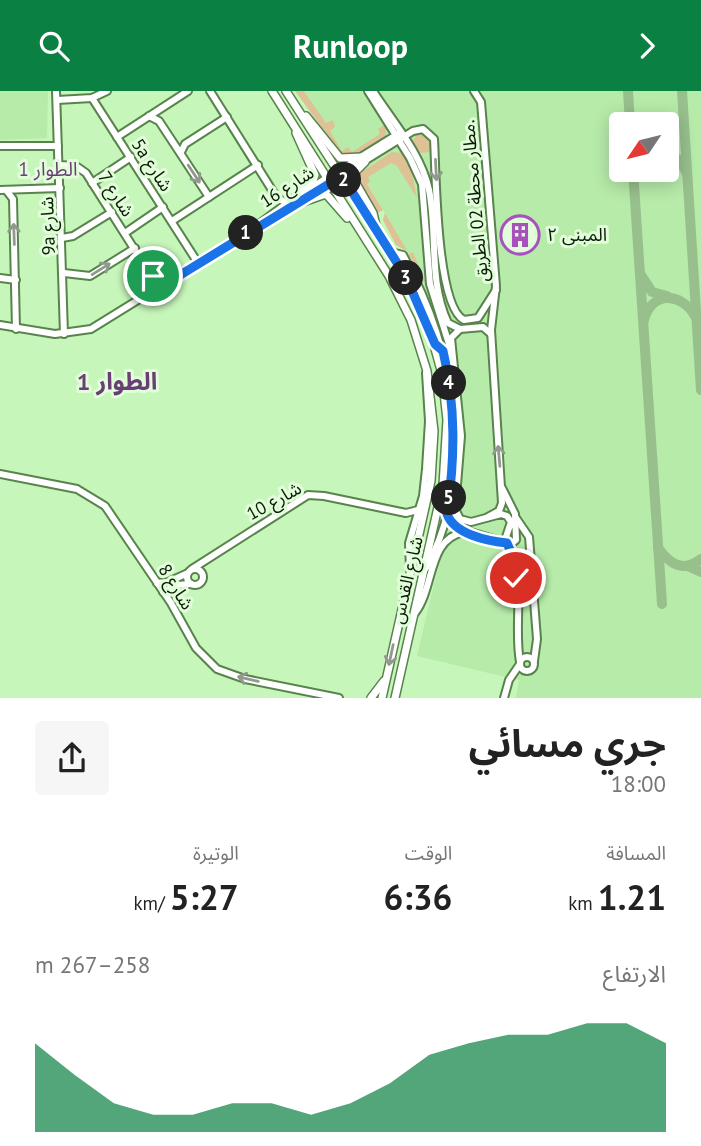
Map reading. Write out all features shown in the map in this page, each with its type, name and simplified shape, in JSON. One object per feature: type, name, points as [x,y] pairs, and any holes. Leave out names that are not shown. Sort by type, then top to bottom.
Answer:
[{"type":"main road","name":"شارع القدس","points":[[272,91],[405,305],[427,372],[434,431],[432,466],[382,698]]},
{"type":"main road","name":"شارع القدس","points":[[286,91],[391,251],[422,310],[435,344],[444,390],[447,436],[441,500],[395,698]]},
{"type":"main road","points":[[302,115],[315,123],[337,156],[364,159]]},
{"type":"main road","points":[[292,123],[315,175],[298,200]]},
{"type":"main road","points":[[364,159],[355,173],[354,180],[373,213],[376,230]]},
{"type":"main road","points":[[298,200],[328,194],[362,233]]},
{"type":"main road","points":[[422,310],[424,297]]},
{"type":"main road","points":[[435,344],[443,351]]},
{"type":"main road","points":[[371,698],[387,677]]},
{"type":"street","points":[[57,95],[92,98],[107,91]]},
{"type":"street","points":[[117,137],[188,91]]},
{"type":"street","points":[[210,91],[277,198],[276,209]]},
{"type":"street","points":[[368,91],[389,125],[400,136],[425,193],[430,284],[453,363]]},
{"type":"street","points":[[373,91],[428,187],[438,296],[448,323],[460,329],[481,327],[491,334]]},
{"type":"street","name":"مطار محطة 02 الطريق.","points":[[400,136],[423,129],[434,139],[444,276],[453,310],[464,320],[478,318],[496,290],[481,102],[474,91]]},
{"type":"street","name":"9a شارع","points":[[57,95],[66,334]]},
{"type":"street","name":"5a شارع","points":[[92,98],[200,262]]},
{"type":"street","points":[[149,116],[158,119],[209,197]]},
{"type":"street","points":[[181,152],[185,144],[227,117]]},
{"type":"street","points":[[385,142],[389,125]]},
{"type":"street","points":[[364,159],[385,142],[400,136]]},
{"type":"street","points":[[341,173],[383,150],[400,136]]},
{"type":"street","points":[[0,146],[58,144]]},
{"type":"street","points":[[383,150],[398,149],[408,154]]},
{"type":"street","points":[[92,183],[131,157]]},
{"type":"street","points":[[172,221],[258,165]]},
{"type":"street","name":"شارع 7","points":[[59,167],[79,167],[161,287]]},
{"type":"street","name":"شارع 16","points":[[0,325],[66,334],[98,326],[341,173]]},
{"type":"street","points":[[3,190],[60,188]]},
{"type":"street","points":[[3,190],[13,199],[16,329]]},
{"type":"street","points":[[277,198],[287,202]]},
{"type":"street","name":"شارع 16","points":[[251,230],[276,209],[287,202],[298,200]]},
{"type":"street","points":[[125,233],[163,207]]},
{"type":"street","points":[[62,238],[73,236],[111,212]]},
{"type":"street","points":[[64,273],[90,276],[135,247]]},
{"type":"street","points":[[391,251],[402,254],[424,297],[443,351],[454,426],[453,470],[447,514],[425,570]]},
{"type":"street","points":[[0,278],[16,281]]},
{"type":"street","points":[[488,517],[501,506],[491,334],[496,290]]},
{"type":"street","points":[[460,329],[452,336],[461,436],[455,511],[460,519],[468,522],[501,514],[508,517],[510,522],[507,543],[515,554],[531,566]]},
{"type":"street","points":[[410,572],[409,547],[426,469],[427,372]]},
{"type":"street","name":"شارع 8","points":[[0,474],[71,487],[98,499],[111,513],[170,602],[196,648],[212,666],[237,677],[339,698]]},
{"type":"street","points":[[501,486],[516,518],[528,534],[537,652],[534,669],[521,666]]},
{"type":"street","name":"شارع 10","points":[[190,571],[204,559],[303,497],[313,494],[407,513],[418,510]]},
{"type":"street","points":[[407,513],[414,523]]},
{"type":"street","points":[[447,514],[454,526],[464,532],[512,544],[516,540],[516,518]]},
{"type":"street","points":[[488,538],[507,531]]},
{"type":"street","points":[[415,613],[426,594],[443,541],[453,534],[464,532]]},
{"type":"street","points":[[515,554],[521,666]]},
{"type":"street","points":[[163,592],[173,586],[200,583],[204,559]]},
{"type":"street","points":[[190,571],[191,584]]},
{"type":"street","points":[[157,583],[171,581],[190,571],[202,572]]},
{"type":"street","points":[[170,602],[173,586]]},
{"type":"street","points":[[505,698],[509,680],[527,657],[534,661]]},
{"type":"shaded area","points":[[0,91],[48,91],[47,138],[0,140]]},
{"type":"shaded area","points":[[295,91],[304,91],[326,123],[333,120],[335,127],[330,131],[342,151],[348,147],[352,152],[380,134],[378,129],[386,124],[386,136],[353,156],[342,155]]},
{"type":"shaded area","points":[[304,91],[701,91],[701,698],[516,698],[519,680],[417,656],[448,525],[455,478],[458,424],[453,378],[439,323],[420,274],[407,251],[396,245],[383,220],[385,213],[346,149],[342,151],[330,131],[335,127],[326,124]]},
{"type":"shaded area","points":[[417,133],[425,133],[431,140],[432,152],[419,153],[412,143]]},
{"type":"shaded area","points":[[392,152],[402,153],[410,163],[417,198],[397,166],[391,163],[368,177],[370,181],[367,184],[383,210],[378,213],[359,182],[359,174]]},
{"type":"shaded area","points":[[385,213],[409,254],[413,252],[428,288],[407,251],[396,245],[383,220]]},
{"type":"taxiway","points":[[628,91],[629,112]]},
{"type":"taxiway","points":[[682,91],[701,390]]},
{"type":"taxiway","points":[[679,160],[686,172]]},
{"type":"taxiway","points":[[634,182],[662,604]]},
{"type":"taxiway","points":[[641,275],[652,292],[667,296]]},
{"type":"taxiway","points":[[644,320],[653,304],[667,298],[683,302],[695,316]]},
{"type":"taxiway","points":[[658,548],[677,565],[688,565],[701,559]]},
{"type":"taxiway","points":[[688,566],[701,572]]},
{"type":"place","name":"المبنى ٢","points":[[520,235]]},
{"type":"district","name":"الطوار 1","points":[[48,169]]},
{"type":"district","name":"الطوار 1","points":[[117,382]]},
{"type":"route","points":[[153,276],[159,288],[342,176],[391,251],[422,310],[435,344],[443,351],[454,426],[453,470],[447,514],[449,520],[464,532],[507,543],[512,552],[516,578]]}]
